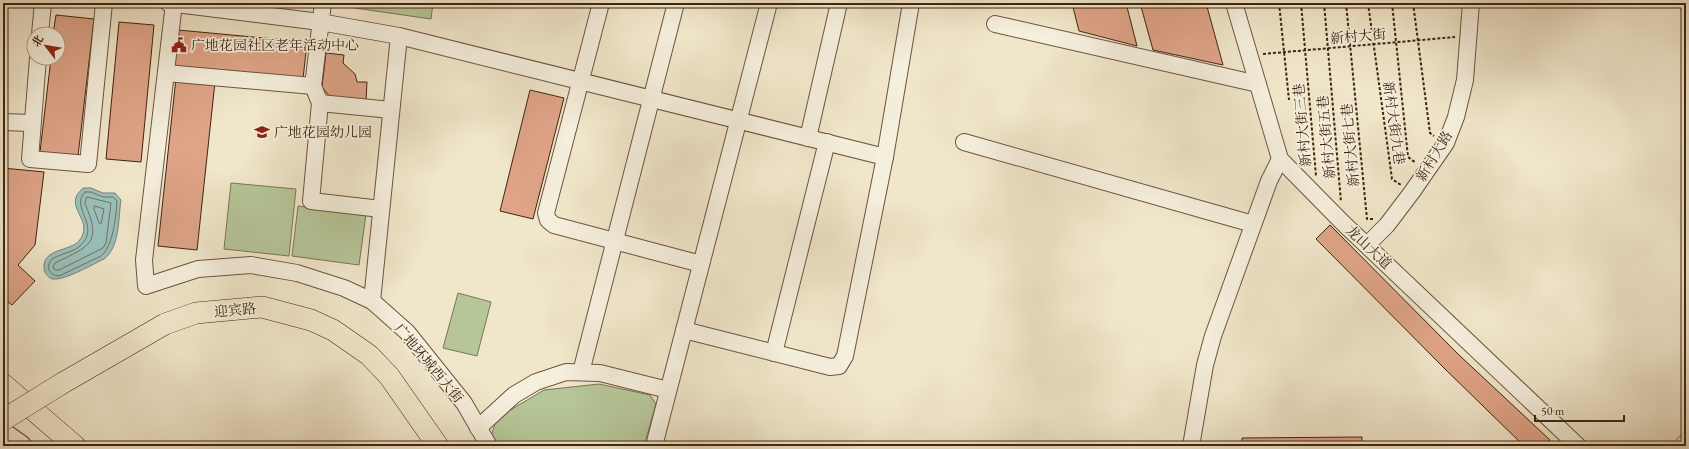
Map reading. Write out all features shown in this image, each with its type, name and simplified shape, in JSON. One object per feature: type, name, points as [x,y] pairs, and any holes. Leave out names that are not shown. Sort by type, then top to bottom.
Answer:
[{"type":"highway","points":[[3,434],[20,446]]},
{"type":"main road","name":"迎宾路","points":[[3,420],[61,384],[165,324],[196,313],[262,307],[311,320],[333,330],[369,355],[390,376],[438,446]]},
{"type":"main road","points":[[350,341],[372,366],[407,416],[424,446]]},
{"type":"main road","points":[[3,384],[75,446]]},
{"type":"street","points":[[41,26],[43,3]]},
{"type":"street","points":[[37,66],[30,159],[88,164],[104,3]]},
{"type":"street","points":[[168,3],[320,22],[399,36],[885,157]]},
{"type":"street","points":[[323,3],[313,86],[320,103],[312,201],[382,209]]},
{"type":"street","points":[[601,3],[546,213],[548,220],[554,225],[701,264]]},
{"type":"street","points":[[581,372],[676,3]]},
{"type":"street","points":[[654,446],[769,3]]},
{"type":"street","points":[[808,138],[839,3]]},
{"type":"street","points":[[684,330],[830,367],[839,366],[845,356],[885,157],[911,3]]},
{"type":"street","name":"龙山大道","points":[[1234,3],[1280,159],[1343,223],[1578,446]]},
{"type":"street","name":"新村大路","points":[[1367,245],[1387,224],[1412,192],[1446,143],[1456,118],[1464,80],[1471,3]]},
{"type":"street","points":[[174,4],[166,73],[313,86]]},
{"type":"street","points":[[996,24],[1258,84]]},
{"type":"street","points":[[372,301],[399,36]]},
{"type":"street","name":"广地环城西大街","points":[[166,73],[144,260],[146,286],[198,269],[251,265],[297,273],[344,288],[372,301],[407,332],[464,402],[489,446]]},
{"type":"street","points":[[320,103],[392,110]]},
{"type":"street","points":[[3,122],[32,123]]},
{"type":"street","points":[[774,353],[827,142]]},
{"type":"street","points":[[964,142],[1253,224]]},
{"type":"street","points":[[1191,446],[1205,365],[1213,336],[1269,181],[1280,159]]},
{"type":"street","points":[[478,428],[514,395],[536,382],[566,372],[600,373],[668,390]]},
{"type":"path","points":[[1279,3],[1289,100]]},
{"type":"path","name":"新村大街三巷","points":[[1301,3],[1318,197]]},
{"type":"path","name":"新村大街五巷","points":[[1324,3],[1343,223]]},
{"type":"path","points":[[1346,3],[1351,46]]},
{"type":"path","name":"新村大街九巷","points":[[1368,3],[1392,179],[1412,192]]},
{"type":"path","points":[[1392,3],[1408,157],[1427,170]]},
{"type":"path","points":[[1413,3],[1430,134],[1446,143]]},
{"type":"path","name":"新村大街","points":[[1249,55],[1468,36]]},
{"type":"path","name":"新村大街七巷","points":[[1351,46],[1367,219],[1380,218],[1387,224]]},
{"type":"green space","points":[[334,3],[433,3],[431,19],[334,5]]},
{"type":"green space","points":[[231,183],[296,189],[289,256],[224,249]]},
{"type":"green space","points":[[298,206],[366,214],[359,265],[292,256]]},
{"type":"green space","points":[[458,293],[491,302],[477,356],[443,348]]},
{"type":"green space","points":[[599,384],[650,395],[656,404],[644,446],[497,446],[491,436],[497,418],[544,390]]},
{"type":"water","points":[[83,188],[91,188],[103,193],[115,193],[121,200],[116,240],[109,254],[104,259],[68,276],[54,279],[50,278],[47,276],[44,269],[45,261],[48,257],[75,244],[79,241],[83,234],[83,222],[75,201],[77,194]]},
{"type":"building","points":[[1072,3],[1126,3],[1137,46],[1079,31]]},
{"type":"building","points":[[1140,3],[1206,3],[1223,65],[1153,50]]},
{"type":"building","points":[[56,15],[94,19],[78,156],[40,152],[50,66],[66,66],[66,26],[54,26]]},
{"type":"building","points":[[119,22],[154,25],[141,162],[106,159]]},
{"type":"building","points":[[178,30],[307,42],[303,79],[174,67]]},
{"type":"building","points":[[326,53],[344,55],[343,63],[355,74],[357,82],[367,82],[366,101],[331,98],[322,87]]},
{"type":"building","points":[[176,78],[215,82],[197,250],[158,246]]},
{"type":"building","points":[[530,90],[564,98],[533,219],[500,211]]},
{"type":"building","points":[[3,168],[44,172],[35,245],[18,265],[35,281],[12,305],[3,298]]},
{"type":"building","points":[[1330,225],[1458,354],[1550,440],[1544,446],[1524,446],[1316,239]]},
{"type":"building","points":[[1362,437],[1362,446],[1242,446],[1242,438]]},
{"type":"place","name":"广地花园社区老年活动中心","points":[[179,45]]},
{"type":"place","name":"广地花园幼儿园","points":[[262,132]]}]
